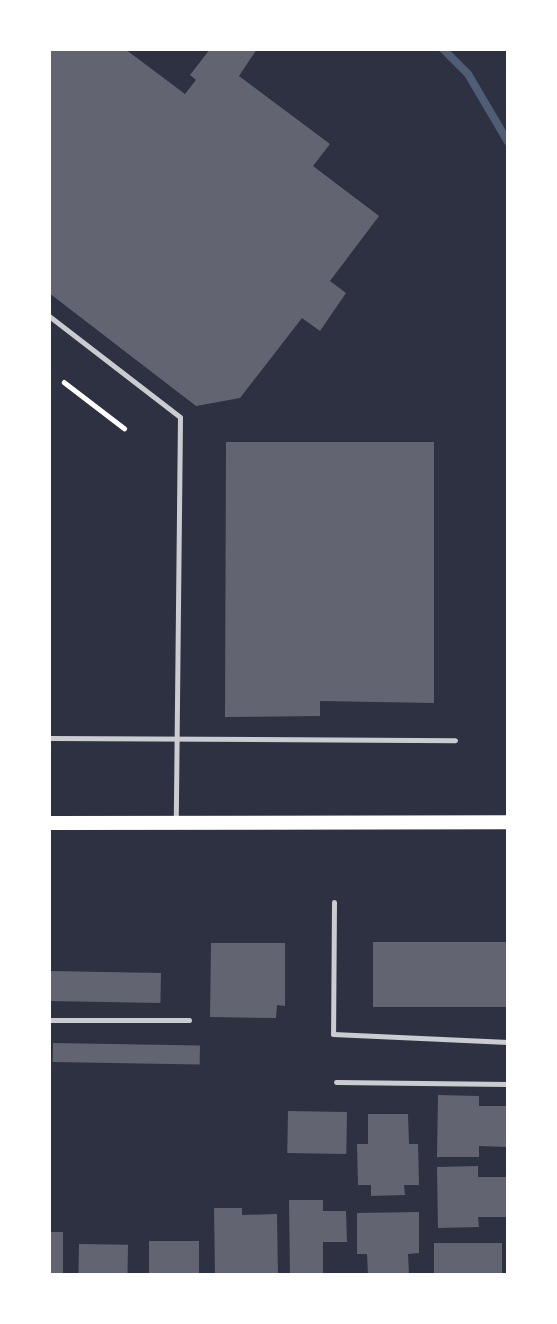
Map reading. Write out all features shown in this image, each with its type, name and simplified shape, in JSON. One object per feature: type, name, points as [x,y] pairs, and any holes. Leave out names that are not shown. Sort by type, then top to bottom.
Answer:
[{"type":"main road","points":[[49,823],[508,822]]},
{"type":"lane","points":[[49,316],[180,417],[176,822]]},
{"type":"lane","points":[[49,738],[455,740]]},
{"type":"lane","points":[[334,902],[333,1034],[508,1042]]},
{"type":"lane","points":[[49,1020],[189,1020]]},
{"type":"lane","points":[[337,1082],[508,1084]]},
{"type":"path","points":[[65,382],[124,428]]},
{"type":"building","points":[[49,49],[125,49],[185,94],[196,80],[190,75],[210,49],[257,49],[239,76],[330,144],[313,166],[379,216],[330,281],[346,293],[320,331],[302,318],[240,398],[196,406],[49,293]]},
{"type":"building","points":[[226,442],[434,442],[434,703],[320,701],[320,716],[225,717]]},
{"type":"building","points":[[373,942],[508,942],[508,1007],[373,1007]]},
{"type":"building","points":[[211,943],[285,943],[285,1006],[277,1005],[276,1018],[210,1017]]},
{"type":"building","points":[[50,971],[161,973],[160,1003],[49,1001]]},
{"type":"building","points":[[53,1043],[200,1046],[200,1065],[53,1062]]},
{"type":"building","points":[[438,1095],[479,1096],[479,1106],[508,1106],[508,1147],[479,1146],[479,1157],[437,1157]]},
{"type":"building","points":[[288,1111],[347,1112],[346,1154],[287,1153]]},
{"type":"building","points":[[368,1114],[408,1114],[409,1144],[418,1144],[419,1185],[404,1185],[405,1195],[371,1196],[371,1185],[358,1185],[357,1144],[368,1144]]},
{"type":"building","points":[[478,1166],[478,1177],[508,1177],[508,1217],[478,1217],[479,1227],[438,1228],[437,1167]]},
{"type":"building","points":[[289,1200],[323,1200],[323,1211],[346,1211],[347,1242],[323,1242],[323,1275],[290,1275]]},
{"type":"building","points":[[214,1208],[242,1208],[242,1215],[277,1214],[278,1275],[215,1275]]},
{"type":"building","points":[[419,1212],[419,1253],[408,1254],[409,1275],[368,1275],[367,1254],[357,1254],[357,1213]]},
{"type":"building","points":[[49,1232],[63,1232],[63,1275],[49,1275]]},
{"type":"building","points":[[149,1241],[199,1241],[199,1274],[149,1274]]},
{"type":"building","points":[[434,1243],[502,1243],[502,1275],[434,1275]]},
{"type":"building","points":[[79,1244],[128,1245],[127,1275],[78,1274]]},
{"type":"waterway","points":[[443,49],[468,74],[508,142]]}]
